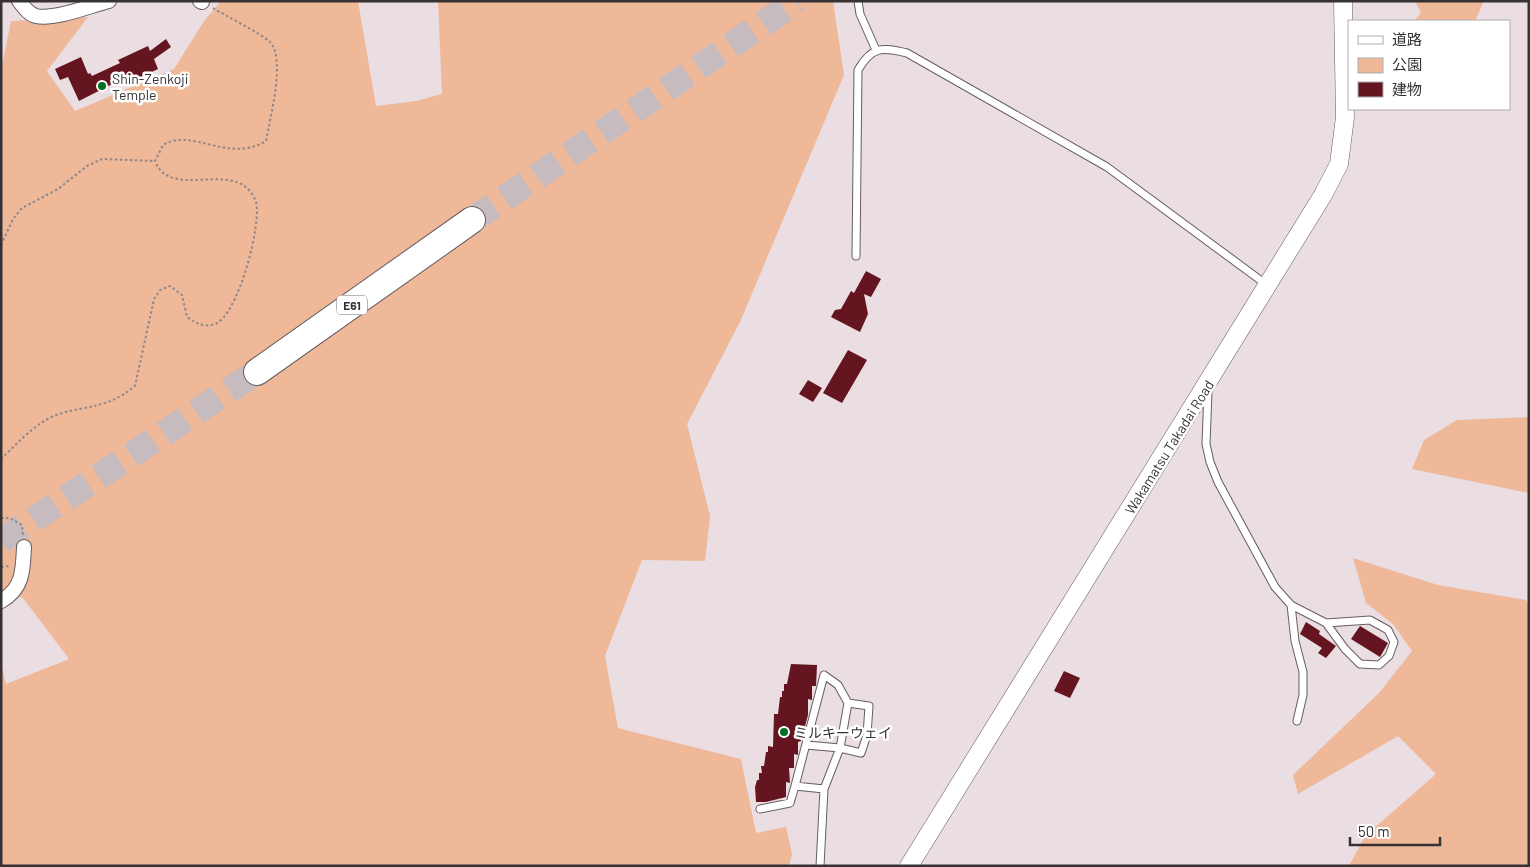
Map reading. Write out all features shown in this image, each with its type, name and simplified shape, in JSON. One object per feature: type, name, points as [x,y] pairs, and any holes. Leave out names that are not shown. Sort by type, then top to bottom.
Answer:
[{"type":"highway","name":"E61","points":[[257,372],[472,220]]},
{"type":"street","points":[[19,1],[28,12],[36,16],[53,15],[109,1]]},
{"type":"street","name":"Wakamatsu Takadai Road","points":[[909,866],[1324,195],[1339,164],[1345,117],[1343,1]]},
{"type":"street","points":[[1,601],[8,597],[21,582],[24,547]]},
{"type":"lane","points":[[858,1],[860,14],[876,50]]},
{"type":"lane","points":[[856,256],[858,70],[865,58],[876,50],[887,48],[907,53],[1106,167],[1268,285]]},
{"type":"lane","points":[[1208,383],[1206,444],[1210,462],[1218,482],[1275,587],[1291,605],[1326,623],[1344,649],[1360,664],[1379,665],[1388,656],[1394,642],[1388,630],[1370,620],[1326,623]]},
{"type":"lane","points":[[1291,605],[1294,641],[1303,672],[1303,695],[1297,722]]},
{"type":"lane","points":[[760,809],[790,803],[824,675],[838,685],[848,703],[840,748],[824,789],[820,866]]},
{"type":"lane","points":[[806,745],[840,748],[861,753],[867,735],[869,706],[848,703]]},
{"type":"lane","points":[[795,786],[824,789]]},
{"type":"path","points":[[1,459],[37,426],[58,414],[102,406],[121,398],[135,386],[154,299],[160,290],[170,286],[182,295],[187,317],[200,326],[216,324],[228,314],[237,297],[246,269],[257,216],[256,200],[247,188],[233,181],[177,179],[164,174],[158,169],[155,161],[163,146],[178,140],[240,150],[255,148],[266,140],[277,70],[276,55],[270,42],[201,2]]},
{"type":"path","points":[[1,244],[13,220],[22,208],[58,189],[87,166],[102,159],[155,161]]},
{"type":"path","points":[[1,518],[10,518],[22,525],[24,547]]},
{"type":"green space","points":[[221,1],[358,1],[376,106],[416,101],[442,94],[438,1],[833,1],[844,75],[740,322],[687,424],[710,516],[705,561],[642,560],[605,656],[618,728],[741,759],[756,833],[786,827],[792,854],[789,866],[1,866],[1,662],[6,684],[69,659],[23,598],[1,590],[1,70],[11,21],[88,17],[47,71],[75,111],[174,69],[204,21]]},
{"type":"green space","points":[[1415,1],[1484,1],[1475,20],[1415,20],[1421,13]]},
{"type":"green space","points":[[1529,417],[1529,493],[1412,469],[1424,440],[1457,420]]},
{"type":"green space","points":[[1353,558],[1438,585],[1526,600],[1529,605],[1529,866],[1349,866],[1365,836],[1436,774],[1398,736],[1298,794],[1293,775],[1379,693],[1412,651],[1393,624],[1366,603]]},
{"type":"building","points":[[166,39],[171,47],[154,59],[158,69],[129,83],[126,77],[79,101],[68,77],[60,80],[55,69],[81,57],[88,74],[90,73],[92,76],[120,63],[118,60],[148,46],[150,51]]},
{"type":"building","points":[[866,271],[881,279],[871,297],[864,294],[868,314],[860,332],[831,317],[835,310],[841,309],[851,291],[854,293]]},
{"type":"building","points":[[848,350],[867,360],[842,403],[823,393]]},
{"type":"building","points":[[808,380],[822,388],[813,402],[799,394]]},
{"type":"building","points":[[1306,622],[1320,631],[1319,634],[1336,646],[1326,658],[1318,653],[1322,648],[1300,634]]},
{"type":"building","points":[[1360,626],[1388,643],[1380,657],[1351,639]]},
{"type":"building","points":[[791,664],[817,665],[816,686],[812,686],[812,700],[808,699],[808,715],[801,741],[798,742],[798,755],[794,754],[794,768],[789,768],[790,783],[786,782],[786,797],[766,802],[756,802],[755,787],[757,780],[759,780],[759,773],[762,773],[761,766],[764,766],[768,746],[773,747],[774,714],[778,714],[780,697],[782,697],[782,691],[784,691],[784,684],[787,684]]},
{"type":"building","points":[[1064,671],[1080,678],[1070,698],[1054,691]]},
{"type":"tunnel","points":[[472,220],[797,1]]},
{"type":"tunnel","points":[[1,541],[257,372]]},
{"type":"place","name":"Shin-Zenkoji Temple","points":[[102,86]]},
{"type":"place","name":"ミルキーウェイ","points":[[784,732]]}]
